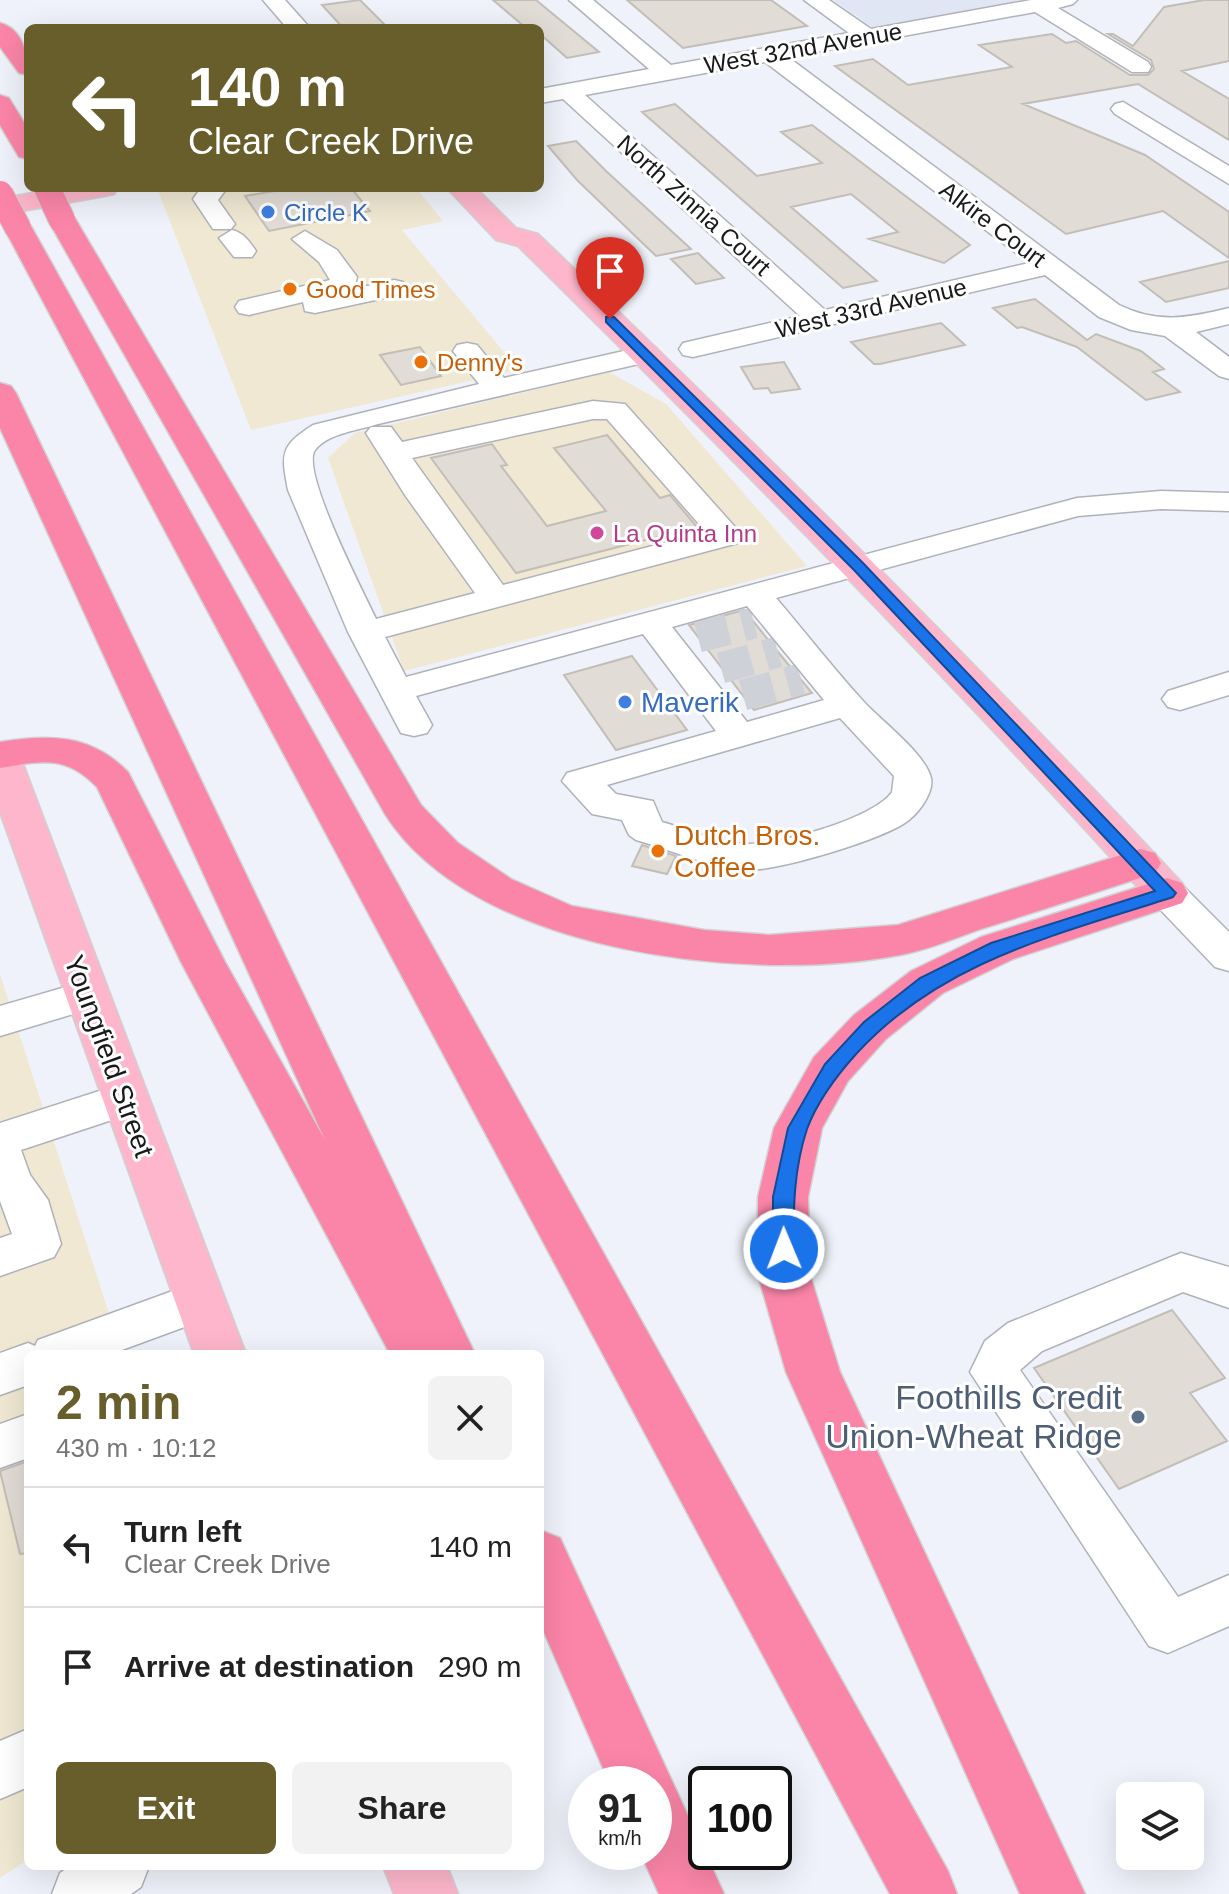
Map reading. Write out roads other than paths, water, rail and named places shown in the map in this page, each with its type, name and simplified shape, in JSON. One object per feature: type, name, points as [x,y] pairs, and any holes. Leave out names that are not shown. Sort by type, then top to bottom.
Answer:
[{"type":"highway","points":[[0,30],[24,63]]},
{"type":"highway","points":[[0,103],[24,144]]},
{"type":"highway","points":[[55,204],[406,814],[443,853],[496,889],[563,919],[678,942],[769,951],[900,940],[1154,878]]},
{"type":"highway","points":[[6,210],[925,1894]]},
{"type":"highway","points":[[0,393],[447,1350]]},
{"type":"highway","points":[[0,756],[54,748],[80,752],[94,760],[114,781],[203,962],[415,1350]]},
{"type":"highway","points":[[1053,1894],[813,1372],[784,1275],[783,1197],[798,1128],[831,1069],[870,1027],[927,982],[1154,878]]},
{"type":"highway","points":[[544,1566],[634,1766]]},
{"type":"highway","points":[[544,1585],[590,1669]]},
{"type":"highway","points":[[672,1850],[692,1894]]},
{"type":"main road","points":[[0,183],[24,179]]},
{"type":"main road","points":[[6,210],[86,192]]},
{"type":"main road","points":[[465,192],[506,234],[528,240],[646,354],[858,566],[1154,878]]},
{"type":"main road","points":[[518,208],[535,227],[528,240]]},
{"type":"main road","name":"Youngfield Street","points":[[0,756],[218,1350]]},
{"type":"main road","points":[[417,1870],[426,1894]]},
{"type":"street","points":[[274,0],[295,24]]},
{"type":"street","points":[[580,0],[667,73]]},
{"type":"street","points":[[815,0],[867,36]]},
{"type":"street","name":"West 32nd Avenue","points":[[544,95],[1066,0]]},
{"type":"street","points":[[1038,5],[1140,67]]},
{"type":"street","name":"Alkire Court","points":[[769,54],[1124,319],[1142,327],[1175,330],[1229,370]]},
{"type":"street","name":"North Zinnia Court","points":[[568,91],[820,320]]},
{"type":"street","points":[[1123,109],[1229,177]]},
{"type":"street","points":[[211,192],[205,199],[232,237]]},
{"type":"street","points":[[305,239],[328,256],[344,277],[343,285],[247,306],[394,288]]},
{"type":"street","name":"West 33rd Avenue","points":[[693,349],[1049,266]]},
{"type":"street","points":[[1175,330],[1229,316]]},
{"type":"street","points":[[467,351],[497,388]]},
{"type":"street","points":[[384,437],[497,388],[646,354]]},
{"type":"street","points":[[532,423],[541,378]]},
{"type":"street","points":[[365,632],[727,536],[615,410],[593,410],[498,430],[384,437],[323,431],[303,444],[297,458],[303,490],[365,632],[414,725]]},
{"type":"street","points":[[384,437],[495,598]]},
{"type":"street","points":[[394,691],[673,635],[761,611],[858,566],[1077,507],[1161,500],[1229,502]]},
{"type":"street","points":[[761,611],[800,663],[847,705],[868,742],[908,767],[912,777],[909,798],[891,815],[766,856],[751,858],[649,831],[642,826],[640,810],[605,805],[580,781],[847,705]]},
{"type":"street","points":[[673,635],[728,699],[739,736]]},
{"type":"street","points":[[1180,699],[1229,683]]},
{"type":"street","points":[[1154,878],[1229,957]]},
{"type":"street","points":[[0,1021],[86,996]]},
{"type":"street","points":[[0,1140],[124,1099]]},
{"type":"street","points":[[0,1152],[11,1183],[25,1200],[38,1244],[0,1257]]},
{"type":"street","points":[[1229,1289],[1205,1277],[1181,1272],[1025,1337],[1002,1356],[994,1372],[1168,1628],[1229,1600]]},
{"type":"street","points":[[66,1350],[200,1301]]},
{"type":"street","points":[[0,1374],[24,1365]]},
{"type":"street","points":[[0,1446],[24,1437]]},
{"type":"street","points":[[0,1464],[24,1455]]},
{"type":"street","points":[[0,1771],[24,1759]]},
{"type":"street","points":[[0,1791],[24,1781]]},
{"type":"street","points":[[81,1894],[114,1870]]},
{"type":"tunnel","points":[[698,637],[754,623]]},
{"type":"tunnel","points":[[721,668],[778,652]]},
{"type":"tunnel","points":[[743,695],[801,679]]},
{"type":"place","name":"Circle K","points":[[268,212]]},
{"type":"place","name":"Good Times","points":[[290,289]]},
{"type":"place","name":"Denny's","points":[[421,362]]},
{"type":"place","name":"La Quinta Inn","points":[[597,533]]},
{"type":"place","name":"Maverik","points":[[625,702]]},
{"type":"place","name":"Dutch Bros. Coffee","points":[[658,851]]},
{"type":"place","name":"Foothills Credit Union-Wheat Ridge","points":[[1138,1417]]}]
